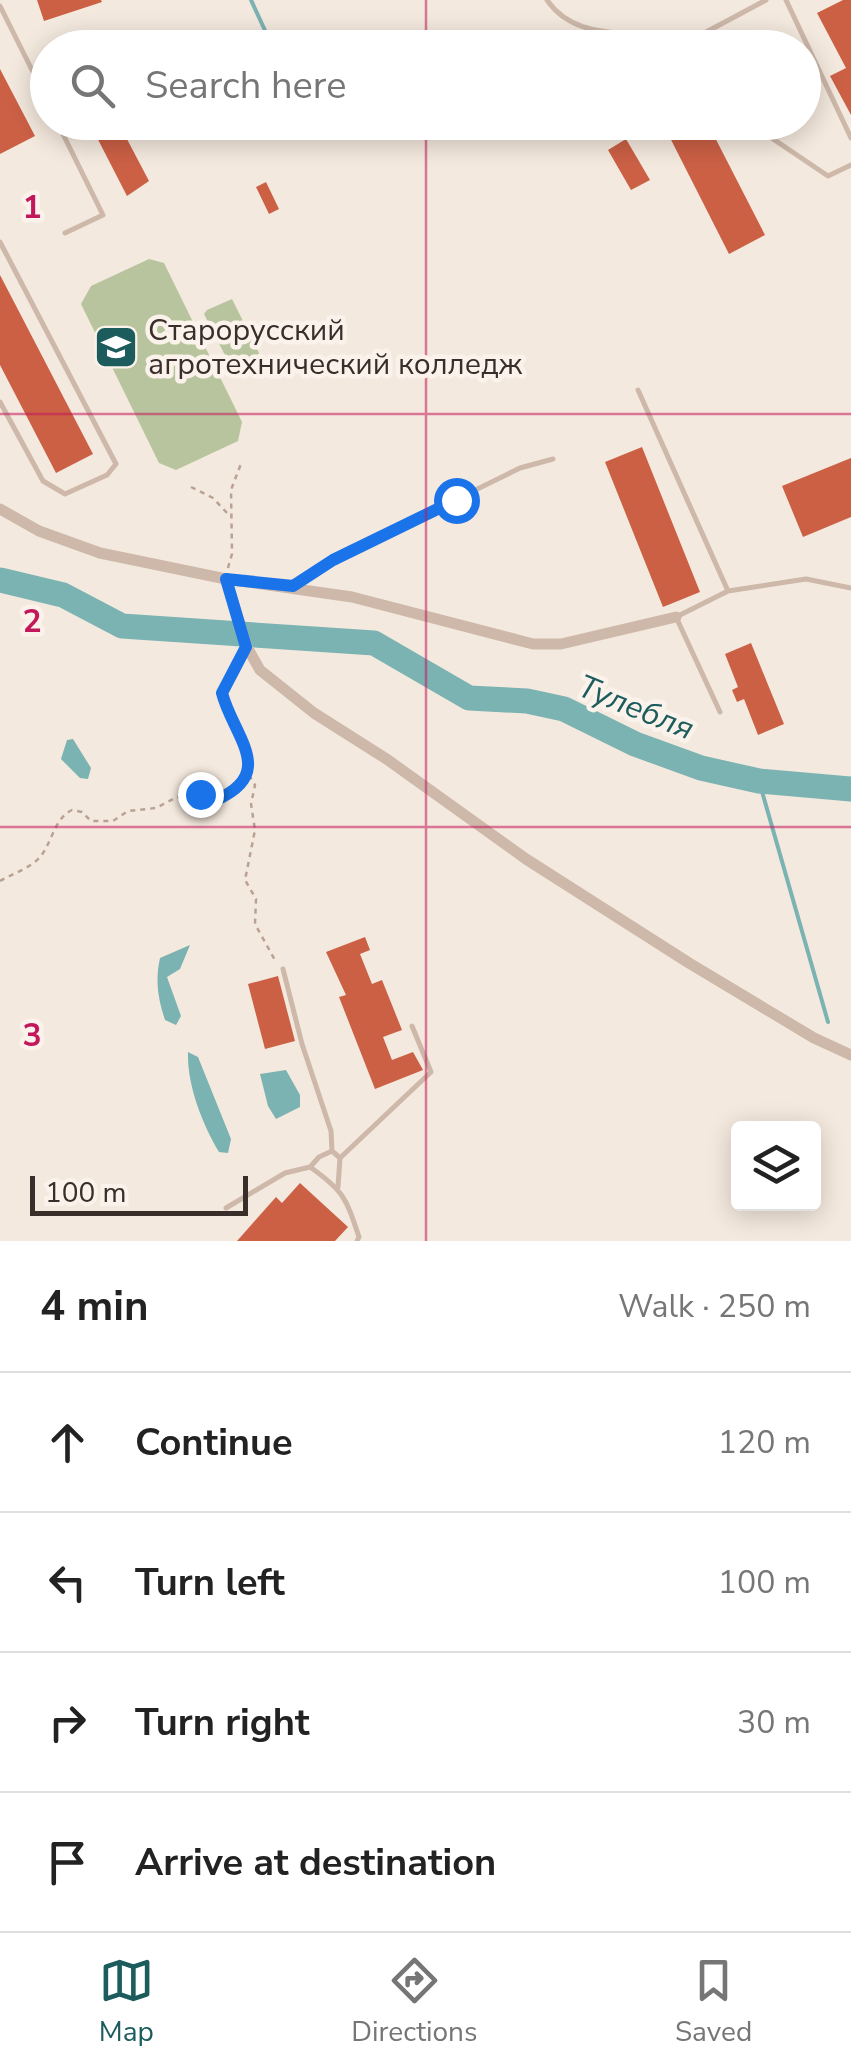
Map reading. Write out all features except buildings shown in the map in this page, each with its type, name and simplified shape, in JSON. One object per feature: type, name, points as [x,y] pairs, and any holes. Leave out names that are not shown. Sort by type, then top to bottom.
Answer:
[{"type":"street","points":[[0,510],[40,531],[100,553],[226,579],[352,596],[533,644],[562,644],[676,617]]},
{"type":"street","points":[[226,579],[246,647],[260,670],[314,713],[388,760],[526,860],[814,1038],[851,1054]]},
{"type":"lane","points":[[547,0],[567,20],[596,30]]},
{"type":"lane","points":[[711,30],[766,0]]},
{"type":"lane","points":[[786,0],[800,30]]},
{"type":"lane","points":[[0,6],[30,66]]},
{"type":"lane","points":[[821,74],[851,138]]},
{"type":"lane","points":[[65,233],[103,215],[67,140]]},
{"type":"lane","points":[[775,140],[828,176],[851,165]]},
{"type":"lane","points":[[0,242],[116,464],[107,475],[65,494],[43,481],[0,402]]},
{"type":"lane","points":[[638,390],[728,591]]},
{"type":"lane","points":[[293,586],[333,560],[520,468],[553,459]]},
{"type":"lane","points":[[720,712],[676,617],[728,591],[806,579],[851,588]]},
{"type":"lane","points":[[283,969],[302,1044],[331,1131],[332,1150],[340,1158]]},
{"type":"lane","points":[[338,1187],[340,1158],[431,1072],[412,1026]]},
{"type":"lane","points":[[226,1208],[285,1173],[310,1168],[332,1150]]},
{"type":"lane","points":[[310,1168],[338,1187],[349,1205],[357,1241]]},
{"type":"path","points":[[226,579],[232,554],[231,490],[242,461]]},
{"type":"path","points":[[191,487],[212,498],[229,515]]},
{"type":"path","points":[[246,647],[222,693],[242,738],[248,773],[256,785],[251,804],[255,830],[245,880],[256,899],[255,924],[283,969]]},
{"type":"path","points":[[0,881],[33,864],[50,842],[61,816],[72,810],[91,820],[113,821],[128,812],[156,808],[177,797],[200,794],[216,800],[244,781],[248,773]]},
{"type":"green space","points":[[149,259],[164,263],[242,422],[238,441],[176,470],[159,463],[81,304],[91,286]]},
{"type":"green space","points":[[232,299],[259,353],[235,366],[230,365],[204,314]]},
{"type":"water","points":[[73,739],[91,768],[88,779],[80,778],[61,759],[67,740]]},
{"type":"water","points":[[190,945],[180,969],[167,977],[181,1016],[176,1025],[165,1020],[158,966],[160,958]]},
{"type":"water","points":[[188,1052],[198,1057],[231,1139],[228,1153],[219,1152],[201,1116],[190,1077]]},
{"type":"water","points":[[286,1070],[300,1095],[300,1107],[276,1119],[268,1106],[260,1074]]},
{"type":"waterway","points":[[251,0],[265,30]]},
{"type":"waterway","name":"Тулебля","points":[[0,580],[63,595],[122,626],[374,643],[469,698],[527,701],[564,709],[635,744],[701,768],[759,781],[851,789]]},
{"type":"waterway","points":[[759,781],[828,1022]]},
{"type":"place","name":"Старорусский агротехнический колледж","points":[[116,347]]},
{"type":"route","points":[[200,794],[216,800],[244,781],[248,773],[242,738],[222,693],[246,647],[226,579],[293,586],[333,560],[456,500]]}]
